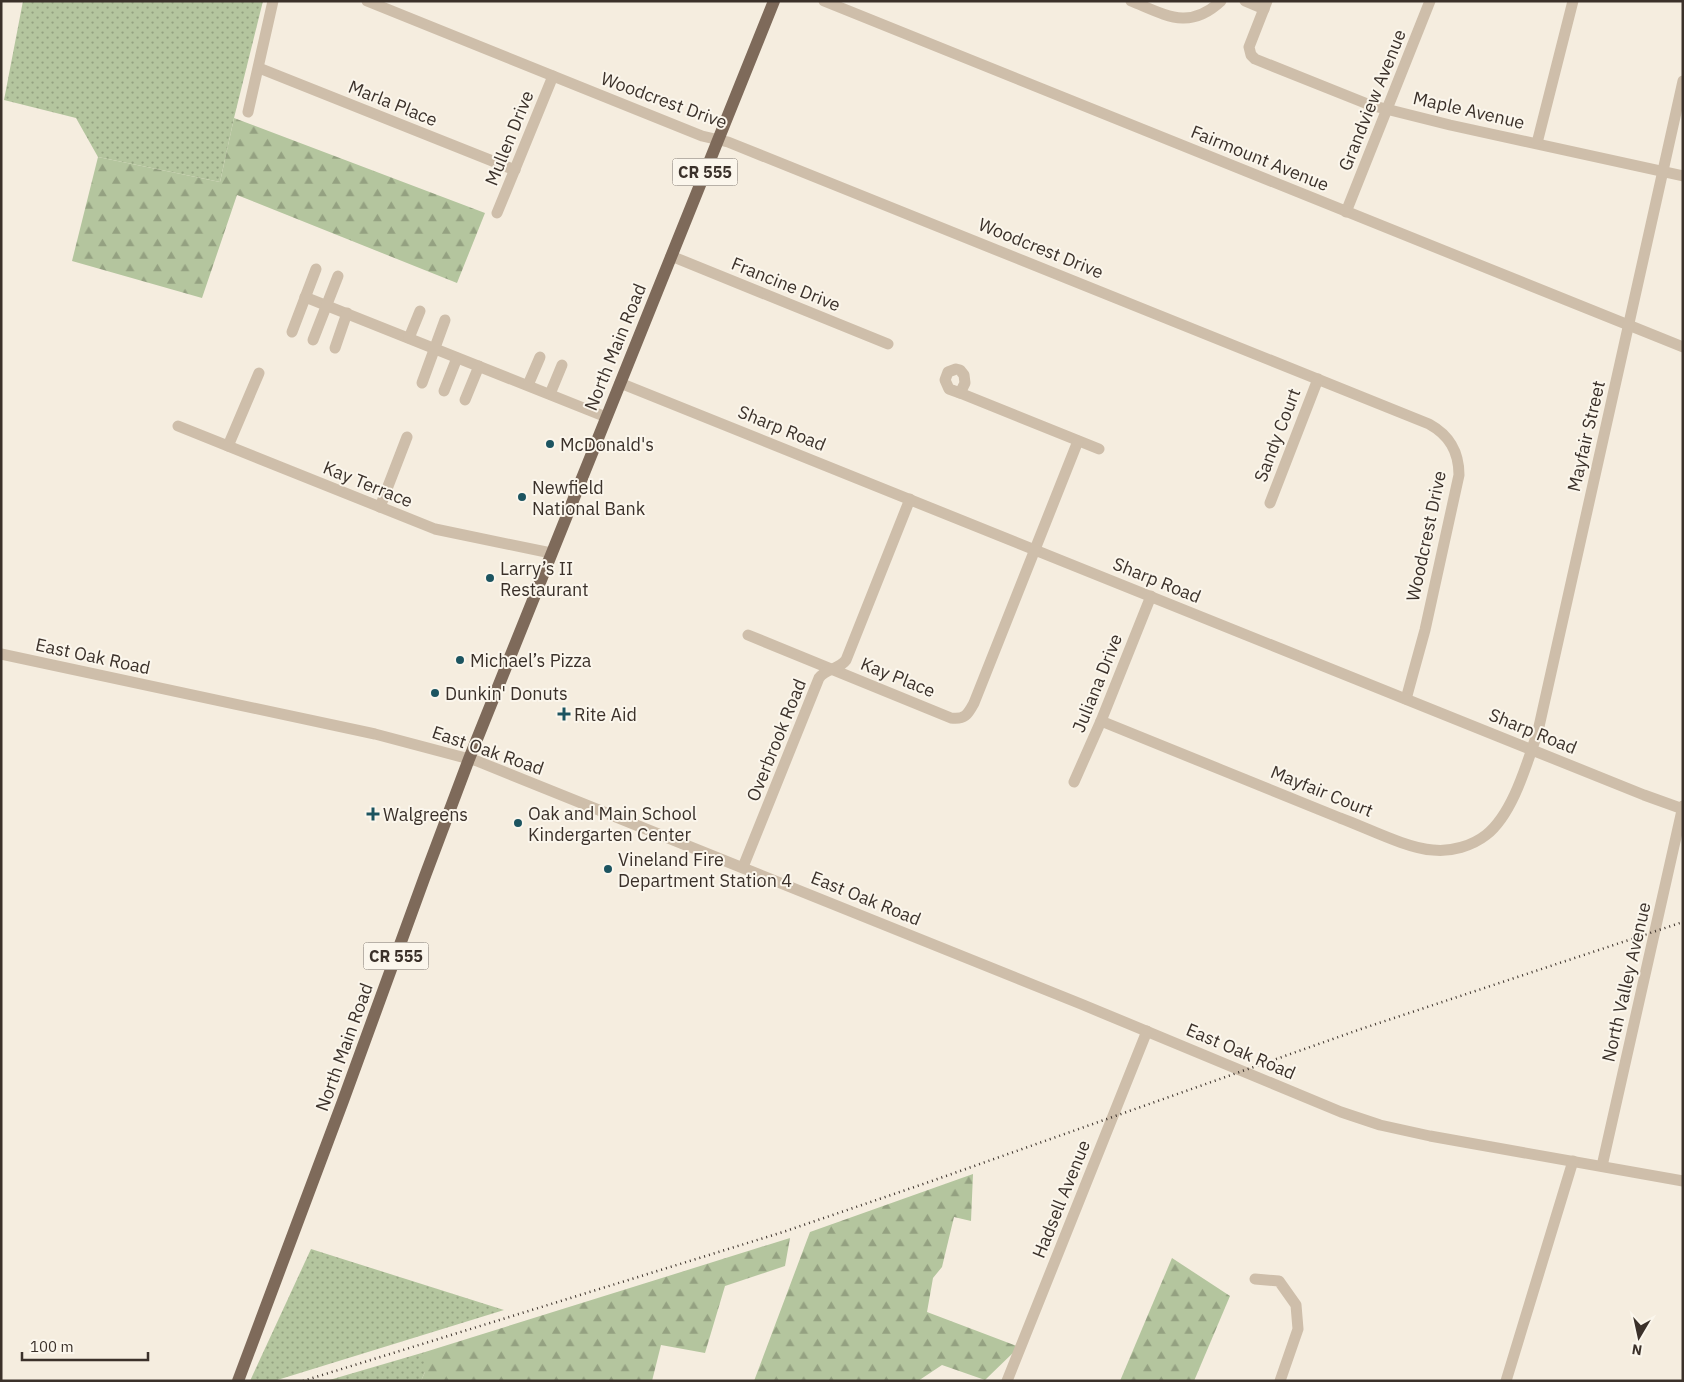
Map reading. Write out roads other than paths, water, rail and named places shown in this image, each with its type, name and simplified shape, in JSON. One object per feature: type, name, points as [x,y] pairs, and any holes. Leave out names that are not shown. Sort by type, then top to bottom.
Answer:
[{"type":"main road","name":"North Main Road","points":[[238,1381],[470,759],[551,553],[774,1]]},
{"type":"street","points":[[248,112],[273,1]]},
{"type":"street","name":"Woodcrest Drive","points":[[367,1],[702,136],[728,142],[931,222],[1440,430],[1455,449],[1458,458],[1459,475],[1424,630],[1406,699]]},
{"type":"street","name":"Fairmount Avenue","points":[[824,1],[1683,347]]},
{"type":"street","points":[[1131,1],[1161,14],[1180,19],[1205,14],[1221,1]]},
{"type":"street","points":[[1244,1],[1265,5]]},
{"type":"street","name":"Grandview Avenue","points":[[1346,212],[1430,1]]},
{"type":"street","points":[[1537,143],[1573,1]]},
{"type":"street","name":"Maple Avenue","points":[[1265,5],[1249,47],[1251,55],[1254,58],[1327,88],[1370,105],[1683,176]]},
{"type":"street","name":"Marla Place","points":[[259,68],[515,170]]},
{"type":"street","name":"Mullen Drive","points":[[498,213],[553,76]]},
{"type":"street","name":"Mayfair Street","points":[[1514,795],[1532,749],[1544,705],[1683,81]]},
{"type":"street","name":"Francine Drive","points":[[671,256],[888,344]]},
{"type":"street","points":[[292,332],[316,269]]},
{"type":"street","points":[[312,340],[338,276]]},
{"type":"street","points":[[305,297],[606,417]]},
{"type":"street","points":[[409,338],[420,311]]},
{"type":"street","points":[[335,348],[347,313]]},
{"type":"street","points":[[422,383],[433,348],[445,320]]},
{"type":"street","points":[[528,385],[540,357]]},
{"type":"street","points":[[444,391],[457,358]]},
{"type":"street","points":[[550,394],[562,365]]},
{"type":"street","points":[[465,400],[479,366]]},
{"type":"street","points":[[228,446],[259,373]]},
{"type":"street","name":"Sandy Court","points":[[1270,503],[1318,379]]},
{"type":"street","name":"Sharp Road","points":[[620,383],[1406,699],[1683,808]]},
{"type":"street","points":[[960,393],[1099,449]]},
{"type":"street","name":"Kay Terrace","points":[[178,426],[435,529],[551,553]]},
{"type":"street","points":[[380,507],[407,437]]},
{"type":"street","points":[[1035,549],[1078,441]]},
{"type":"street","name":"Overbrook Road","points":[[743,867],[819,678],[824,673],[842,665],[846,660],[910,499]]},
{"type":"street","name":"Kay Place","points":[[748,635],[958,720],[968,714],[1035,549]]},
{"type":"street","name":"Juliana Drive","points":[[1074,782],[1101,721],[1151,596]]},
{"type":"street","name":"East Oak Road","points":[[1,654],[374,734],[470,759],[743,867],[1341,1112],[1380,1125],[1471,1144],[1683,1181]]},
{"type":"street","name":"Mayfair Court","points":[[1101,721],[1422,849],[1445,850],[1460,848],[1486,836],[1504,816],[1514,795]]},
{"type":"street","name":"North Valley Avenue","points":[[1602,1166],[1683,808]]},
{"type":"street","name":"Hadsell Avenue","points":[[1007,1381],[1147,1031]]},
{"type":"street","points":[[1506,1381],[1572,1161]]},
{"type":"street","points":[[1255,1279],[1279,1281],[1296,1305],[1298,1330],[1280,1381]]},
{"type":"railway","points":[[303,1381],[783,1232],[1361,1029],[1683,922]]},
{"type":"place","name":"McDonald's","points":[[550,444]]},
{"type":"place","name":"Newfield National Bank","points":[[522,497]]},
{"type":"place","name":"Larry’s II Restaurant","points":[[490,578]]},
{"type":"place","name":"Michael’s Pizza","points":[[460,660]]},
{"type":"place","name":"Dunkin' Donuts","points":[[435,693]]},
{"type":"place","name":"Rite Aid","points":[[564,714]]},
{"type":"place","name":"Walgreens","points":[[373,814]]},
{"type":"place","name":"Oak and Main School Kindergarten Center","points":[[518,823]]},
{"type":"place","name":"Vineland Fire Department Station 4","points":[[608,869]]}]
